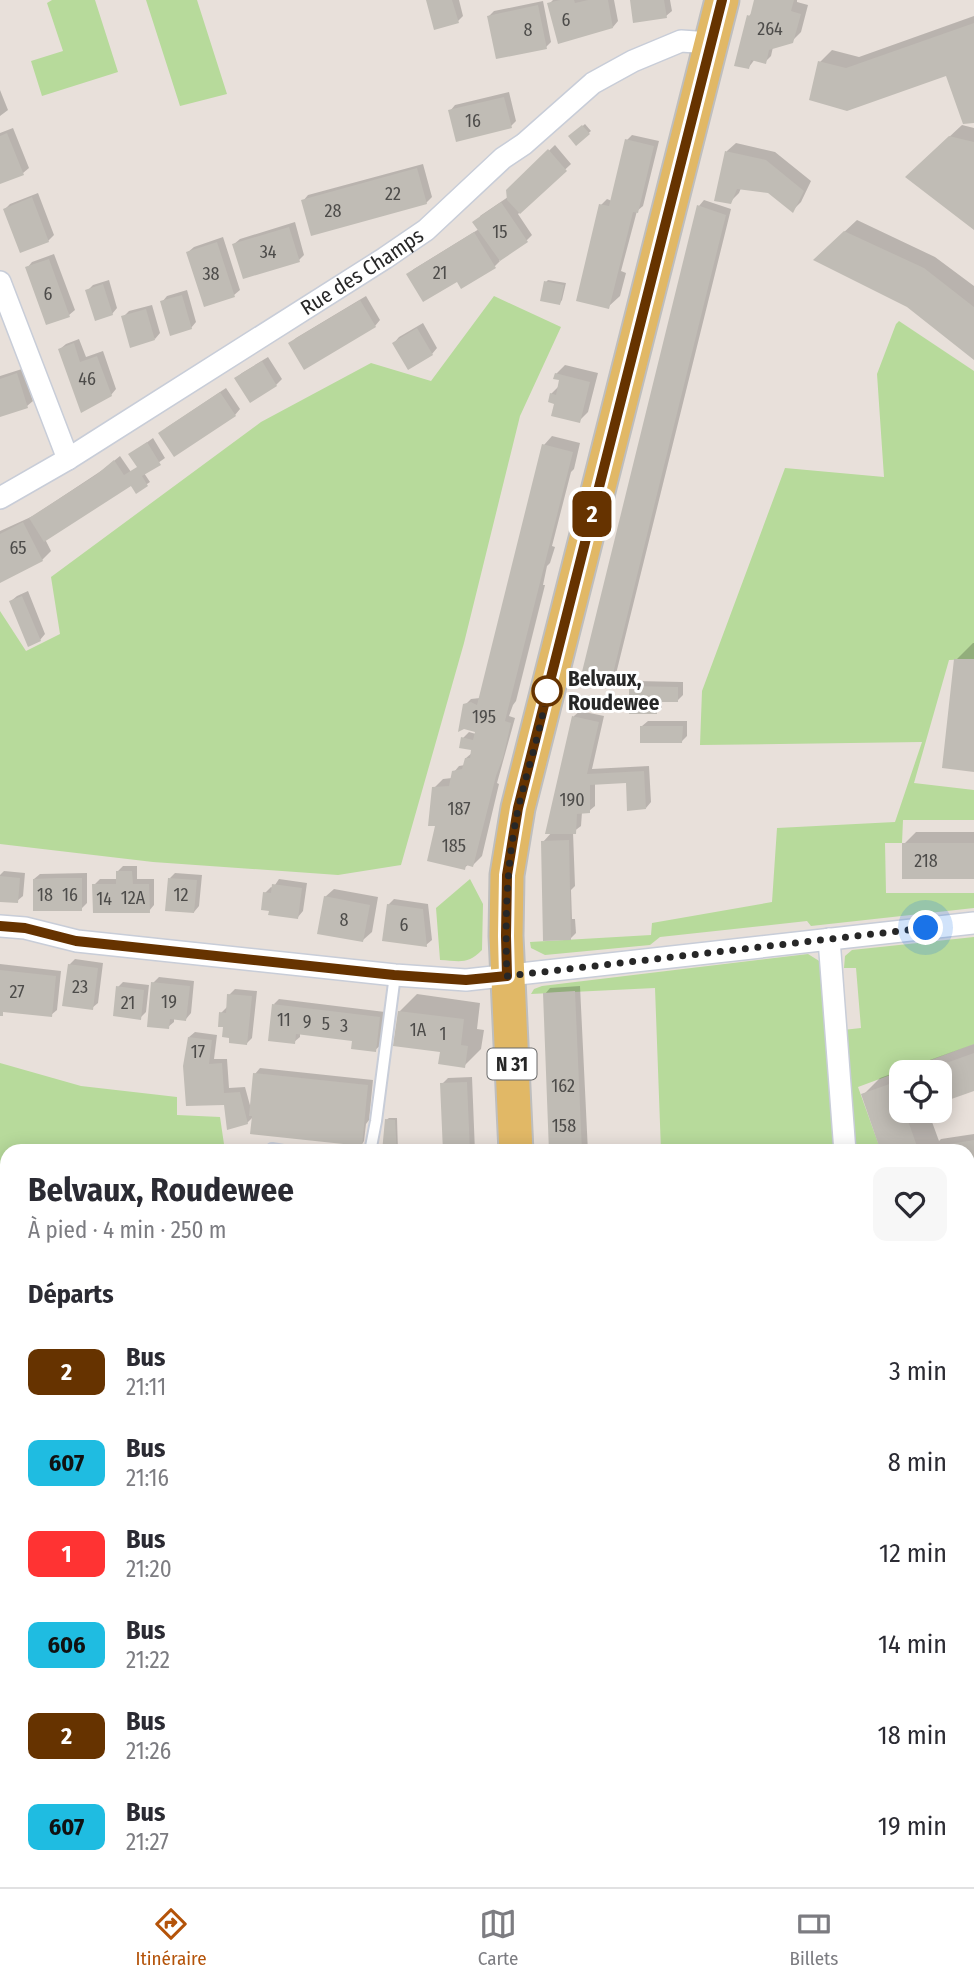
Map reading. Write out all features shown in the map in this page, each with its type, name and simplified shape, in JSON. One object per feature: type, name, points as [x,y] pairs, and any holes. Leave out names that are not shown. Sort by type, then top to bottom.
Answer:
[{"type":"main road","name":"N 31","points":[[516,1144],[506,936],[507,875],[518,808],[722,0]]},
{"type":"street","name":"Rue des Champs","points":[[0,498],[68,459],[426,230],[503,158],[524,144],[593,83],[633,61],[681,41],[711,43]]},
{"type":"street","points":[[0,282],[68,459]]},
{"type":"street","points":[[0,926],[25,928],[76,941],[394,975],[466,980],[974,923]]},
{"type":"street","points":[[829,939],[844,1144]]},
{"type":"lane","points":[[372,1144],[394,975]]},
{"type":"green space","points":[[52,0],[95,0],[118,72],[42,96],[31,61],[63,51],[47,3]]},
{"type":"green space","points":[[146,0],[197,0],[227,94],[180,106]]},
{"type":"green space","points":[[494,296],[561,327],[520,416],[464,643],[401,865],[338,875],[153,862],[0,844],[0,611],[26,651],[60,634],[51,577],[261,422],[371,363],[431,381]]},
{"type":"green space","points":[[899,321],[974,371],[974,659],[949,660],[914,783],[974,790],[974,820],[903,820],[902,843],[885,843],[886,893],[974,893],[974,908],[811,926],[807,921],[660,937],[650,945],[545,955],[531,948],[530,942],[651,935],[652,923],[772,902],[777,828],[895,822],[922,742],[700,745],[702,691],[785,468],[884,477],[877,374]]},
{"type":"green space","points":[[470,879],[483,904],[482,950],[468,960],[440,960],[436,908]]},
{"type":"green space","points":[[974,937],[974,1044],[931,1060],[889,1060],[889,1076],[858,1087],[878,1144],[851,1144],[843,1030],[861,1028],[856,968],[844,968],[845,956],[852,950]]},
{"type":"green space","points":[[808,954],[824,964],[837,1144],[661,1144],[655,988],[531,994],[534,989]]},
{"type":"green space","points":[[0,1063],[81,1086],[177,1097],[177,1115],[220,1117],[224,1144],[0,1144]]},
{"type":"building","points":[[426,0],[452,0],[459,23],[434,30]]},
{"type":"building","points":[[574,0],[575,3],[608,0],[613,28],[558,44],[547,3]]},
{"type":"building","points":[[630,0],[664,0],[667,18],[633,23]]},
{"type":"building","points":[[754,0],[794,0],[791,11],[801,14],[793,43],[769,50],[766,64],[751,60],[749,69],[734,66],[747,15],[750,16]]},
{"type":"building","points":[[538,5],[547,49],[496,59],[487,16]]},
{"type":"building","points":[[974,23],[974,123],[963,124],[946,76],[847,111],[809,100],[818,61],[846,68]]},
{"type":"building","points":[[504,97],[512,128],[456,142],[448,110]]},
{"type":"building","points":[[582,125],[590,134],[576,146],[568,136]]},
{"type":"building","points":[[7,133],[24,175],[0,184],[0,136]]},
{"type":"building","points":[[949,136],[974,142],[974,230],[905,177]]},
{"type":"building","points":[[625,139],[654,146],[638,213],[633,212],[609,309],[576,301],[599,204],[609,206]]},
{"type":"building","points":[[548,149],[567,171],[520,214],[507,200],[506,190]]},
{"type":"building","points":[[725,151],[766,160],[804,191],[793,213],[768,193],[737,189],[731,204],[714,201]]},
{"type":"building","points":[[417,168],[427,204],[311,236],[301,200]]},
{"type":"building","points":[[32,197],[49,242],[20,253],[3,209]]},
{"type":"building","points":[[501,202],[528,242],[500,261],[472,222]]},
{"type":"building","points":[[697,205],[726,215],[610,686],[580,680]]},
{"type":"building","points":[[289,227],[300,262],[243,279],[232,244]]},
{"type":"building","points":[[844,231],[924,268],[974,307],[974,360],[907,307],[813,260]]},
{"type":"building","points":[[474,232],[496,268],[461,289],[457,282],[423,302],[406,274]]},
{"type":"building","points":[[217,242],[235,297],[204,307],[186,252]]},
{"type":"building","points":[[49,259],[70,317],[46,325],[25,267]]},
{"type":"building","points":[[544,281],[564,285],[560,305],[540,301]]},
{"type":"building","points":[[103,284],[113,315],[95,321],[85,290]]},
{"type":"building","points":[[182,295],[192,329],[170,336],[160,301]]},
{"type":"building","points":[[360,300],[376,327],[304,370],[288,343]]},
{"type":"building","points":[[146,309],[155,340],[130,348],[121,316]]},
{"type":"building","points":[[417,328],[433,355],[408,370],[392,343]]},
{"type":"building","points":[[74,343],[80,362],[97,356],[112,396],[81,413],[58,349]]},
{"type":"building","points":[[262,361],[277,386],[250,403],[234,378]]},
{"type":"building","points":[[17,373],[28,408],[0,417],[0,379]]},
{"type":"building","points":[[555,373],[590,382],[580,423],[551,416],[554,404],[548,402],[550,393],[556,395],[559,380],[553,379]]},
{"type":"building","points":[[220,392],[236,416],[174,457],[158,433]]},
{"type":"building","points":[[147,442],[161,465],[142,476],[148,486],[136,494],[131,486],[44,542],[29,518],[96,475],[114,460],[124,475],[137,467],[128,454]]},
{"type":"building","points":[[542,444],[573,452],[505,721],[511,723],[503,758],[473,867],[466,865],[465,870],[427,861],[435,826],[428,826],[432,787],[449,786],[452,771],[462,769],[465,758],[470,758],[471,750],[459,748],[461,737],[473,740],[475,732],[464,729],[458,732],[463,704],[471,702],[477,705]]},
{"type":"building","points":[[23,522],[43,561],[0,583],[0,534]]},
{"type":"building","points":[[22,596],[41,641],[28,647],[9,601]]},
{"type":"building","points":[[954,659],[974,659],[974,772],[942,768]]},
{"type":"building","points":[[629,686],[678,687],[678,702],[657,702],[657,714],[629,714]]},
{"type":"building","points":[[572,716],[599,722],[587,774],[644,771],[646,809],[627,811],[626,783],[590,785],[590,813],[577,814],[576,834],[545,834]]},
{"type":"building","points":[[640,726],[683,726],[682,743],[640,743]]},
{"type":"building","points":[[569,840],[571,940],[543,941],[541,841]]},
{"type":"building","points":[[902,843],[974,843],[974,879],[902,879]]},
{"type":"building","points":[[116,871],[132,871],[133,884],[149,884],[150,913],[93,913],[92,884],[116,884]]},
{"type":"building","points":[[0,876],[20,878],[18,903],[0,902]]},
{"type":"building","points":[[82,878],[82,911],[33,911],[33,879]]},
{"type":"building","points":[[168,878],[197,880],[194,913],[165,911]]},
{"type":"building","points":[[272,884],[302,888],[298,919],[268,915],[269,911],[261,910],[263,892],[271,893]]},
{"type":"building","points":[[324,896],[370,905],[363,942],[317,934]]},
{"type":"building","points":[[387,904],[423,909],[427,947],[382,941]]},
{"type":"building","points":[[68,964],[98,968],[93,1010],[62,1006]]},
{"type":"building","points":[[0,970],[56,976],[52,1017],[3,1012],[3,1016],[0,1016]]},
{"type":"building","points":[[151,982],[190,986],[186,1021],[170,1019],[169,1029],[147,1027]]},
{"type":"building","points":[[116,986],[144,990],[141,1020],[113,1016]]},
{"type":"building","points":[[575,991],[582,1144],[549,1144],[543,993]]},
{"type":"building","points":[[227,994],[252,996],[247,1045],[229,1043],[229,1038],[222,1037],[223,1027],[218,1027],[219,1012],[226,1013]]},
{"type":"building","points":[[272,1004],[380,1017],[376,1052],[351,1049],[352,1041],[296,1034],[295,1044],[268,1041]]},
{"type":"building","points":[[398,1011],[464,1019],[461,1045],[468,1046],[465,1068],[438,1064],[440,1052],[393,1046]]},
{"type":"building","points":[[188,1037],[212,1040],[209,1064],[222,1063],[224,1093],[240,1092],[248,1124],[227,1130],[224,1105],[186,1106],[183,1066]]},
{"type":"building","points":[[974,1053],[974,1091],[952,1099],[952,1061]]},
{"type":"building","points":[[253,1073],[368,1085],[362,1144],[250,1134],[252,1116],[249,1116]]},
{"type":"building","points":[[467,1082],[470,1144],[443,1144],[440,1083]]},
{"type":"building","points":[[889,1084],[889,1123],[909,1123],[916,1144],[878,1144],[861,1094]]},
{"type":"building","points":[[385,1119],[395,1120],[396,1144],[383,1144]]},
{"type":"building","points":[[974,1140],[974,1144],[949,1144]]},
{"type":"bus line","name":"2","points":[[0,926],[25,928],[76,941],[394,975],[466,980],[507,976],[507,875],[518,808],[722,0]]},
{"type":"place","name":"Belvaux, Roudewee","points":[[547,691]]},
{"type":"route","points":[[547,691],[518,808],[507,875],[507,976],[926,928]]}]
